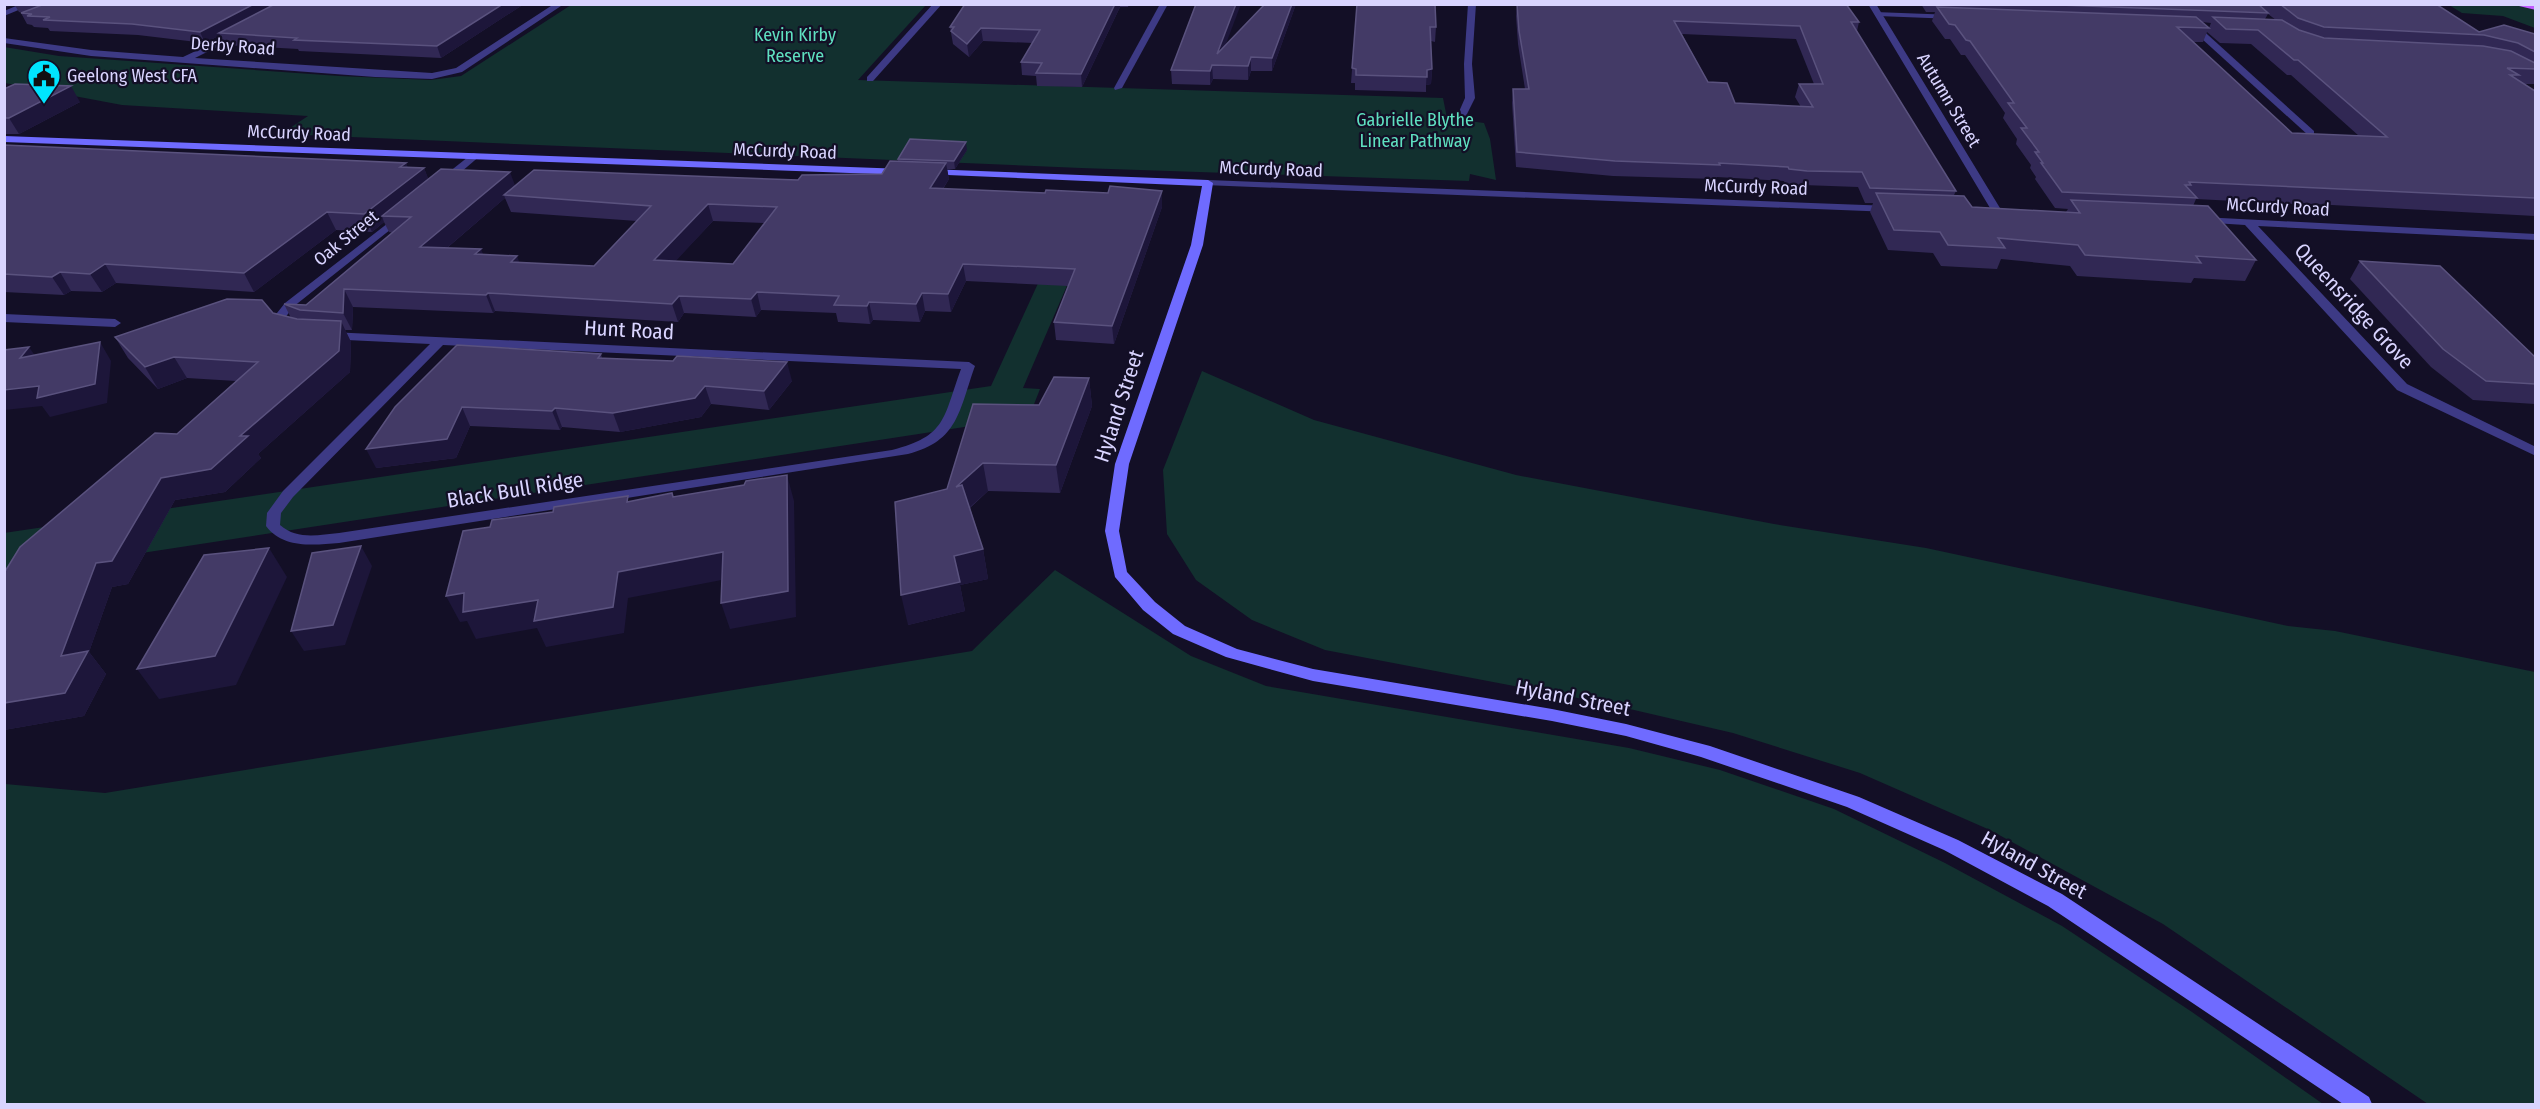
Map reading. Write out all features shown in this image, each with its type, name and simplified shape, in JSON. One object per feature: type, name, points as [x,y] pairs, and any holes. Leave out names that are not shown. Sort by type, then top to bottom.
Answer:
[{"type":"main road","points":[[2522,4],[2535,8]]},
{"type":"main road","name":"McCurdy Road","points":[[4,139],[1208,183]]},
{"type":"main road","name":"Hyland Street","points":[[1208,183],[1197,245],[1122,464],[1112,531],[1120,573],[1149,606],[1179,630],[1232,653],[1313,675],[1552,715],[1626,730],[1704,751],[1853,802],[1951,845],[2055,900],[2361,1104]]},
{"type":"street","points":[[4,14],[29,4]]},
{"type":"street","name":"Derby Road","points":[[4,40],[91,53],[375,74],[432,76],[459,70],[560,4]]},
{"type":"street","points":[[870,79],[938,4]]},
{"type":"street","points":[[1118,87],[1164,4]]},
{"type":"street","points":[[1462,114],[1470,98],[1468,64],[1472,4]]},
{"type":"street","points":[[1875,9],[1963,18]]},
{"type":"street","name":"Autumn Street","points":[[1875,9],[1998,213]]},
{"type":"street","points":[[186,59],[252,26]]},
{"type":"street","points":[[2183,27],[2206,28]]},
{"type":"street","points":[[2194,27],[2311,133]]},
{"type":"street","points":[[431,191],[476,155]]},
{"type":"street","name":"McCurdy Road","points":[[1208,183],[1908,209]]},
{"type":"street","name":"Oak Street","points":[[293,330],[279,318],[289,305],[413,206]]},
{"type":"street","name":"McCurdy Road","points":[[2192,220],[2535,237]]},
{"type":"street","name":"Queensridge Grove","points":[[2249,223],[2402,387],[2535,452]]},
{"type":"street","points":[[4,318],[115,323]]},
{"type":"street","name":"Hunt Road","points":[[317,335],[969,366]]},
{"type":"street","name":"Black Bull Ridge","points":[[441,341],[288,494],[274,513],[273,526],[282,536],[306,541],[339,538],[892,454],[918,447],[937,437],[946,423],[969,366]]},
{"type":"green space","points":[[571,5],[926,5],[858,80],[1443,98],[1447,118],[1484,123],[1490,139],[1496,180],[1470,174],[1469,181],[1081,168],[281,134],[308,116],[122,105],[5,83],[4,47],[59,56],[339,76],[431,80],[461,76]]},
{"type":"green space","points":[[2449,5],[2535,5],[2535,28],[2503,16],[2462,13]]},
{"type":"green space","points":[[1078,196],[1105,197],[1023,388],[1040,389],[1029,417],[31,570],[5,593],[4,533],[991,386]]},
{"type":"green space","points":[[1202,371],[1314,420],[1516,475],[1774,524],[1926,548],[2288,626],[2335,631],[2535,672],[2535,1104],[2428,1104],[2163,924],[1990,830],[1860,773],[1733,733],[1604,703],[1325,650],[1252,620],[1196,580],[1167,534],[1163,470]]},
{"type":"green space","points":[[1055,570],[1191,656],[1266,686],[1629,748],[1720,770],[1834,809],[1945,863],[2062,926],[2192,1012],[2323,1104],[5,1104],[5,784],[105,793],[972,651]]},
{"type":"building","points":[[39,4],[254,4],[200,32],[132,24],[43,20],[50,17],[27,16],[32,14],[21,13],[42,5]]},
{"type":"building","points":[[275,4],[503,4],[437,46],[294,40],[297,38],[219,33]]},
{"type":"building","points":[[965,4],[1115,4],[1081,74],[1036,73],[1042,63],[1021,62],[1040,30],[981,28],[967,44],[951,31],[954,27],[950,27]]},
{"type":"building","points":[[1196,4],[1236,4],[1217,54],[1265,4],[1292,4],[1272,58],[1251,57],[1248,66],[1212,65],[1210,71],[1171,70]]},
{"type":"building","points":[[1357,4],[1435,4],[1436,27],[1430,27],[1432,69],[1427,70],[1427,77],[1356,75],[1356,69],[1352,68]]},
{"type":"building","points":[[1517,4],[1846,4],[1859,22],[1851,22],[1956,191],[1870,188],[1862,172],[1807,171],[1788,167],[1719,163],[1720,165],[1615,161],[1517,152],[1513,89],[1529,89]],"holes":[[[1674,21],[1800,26],[1823,84],[1799,84],[1813,107],[1735,103],[1727,83],[1708,82]]]},
{"type":"building","points":[[2033,4],[2258,4],[2268,13]]},
{"type":"building","points":[[2280,4],[2436,4],[2479,32],[2504,25],[2535,34],[2535,52],[2518,43],[2484,35],[2324,27],[2298,18]]},
{"type":"building","points":[[1937,7],[2196,17],[2209,28],[2177,27],[2292,133],[2387,137],[2298,60],[2294,60],[2258,30],[2226,29],[2213,17],[2282,20],[2299,30],[2324,38],[2483,46],[2511,51],[2535,63],[2535,69],[2507,68],[2519,75],[2510,75],[2535,91],[2535,198],[2189,182],[2191,185],[2185,185],[2197,198],[2062,192],[2035,152],[2039,152],[2021,128],[2027,128],[2008,103],[2014,103],[1970,41],[1966,40],[1955,25],[1949,24]]},
{"type":"building","points":[[15,84],[71,86],[9,118],[4,118],[4,89]]},
{"type":"building","points":[[910,139],[966,142],[954,161],[898,159]]},
{"type":"building","points":[[4,145],[406,163],[400,167],[424,168],[364,214],[327,212],[244,273],[105,264],[90,274],[60,272],[52,277],[4,274]]},
{"type":"building","points":[[890,161],[946,163],[930,188],[1108,193],[1110,186],[1162,191],[1112,326],[1054,322],[1075,269],[963,264],[948,294],[922,293],[916,304],[869,302],[867,306],[834,305],[839,296],[757,292],[751,299],[679,296],[672,304],[488,293],[486,295],[344,289],[343,313],[300,310],[284,304],[306,305],[411,217],[382,216],[441,169],[510,172],[420,247],[481,249],[475,254],[517,256],[511,262],[594,266],[651,206],[504,195],[534,170],[798,180],[802,175],[882,174]],"holes":[[[708,204],[777,207],[733,264],[654,260]]]},
{"type":"building","points":[[1876,193],[1964,196],[1972,207],[2080,213],[2071,200],[2208,206],[2256,260],[2196,256],[2201,263],[2085,255],[2078,245],[1998,238],[2005,248],[1948,245],[1940,232],[1894,230]]},
{"type":"building","points":[[2360,261],[2440,266],[2535,357],[2535,384],[2486,381],[2443,349]]},
{"type":"building","points":[[227,299],[262,300],[273,313],[297,319],[341,321],[339,351],[240,436],[248,436],[211,469],[161,478],[112,561],[96,563],[61,656],[88,651],[65,693],[4,703],[4,573],[20,547],[155,433],[177,434],[258,362],[174,357],[145,367],[115,337]]},
{"type":"building","points":[[100,342],[95,384],[37,398],[39,386],[4,390],[4,350],[29,347],[20,358]]},
{"type":"building","points":[[457,345],[601,354],[598,358],[673,361],[677,356],[787,362],[764,391],[705,386],[695,398],[613,413],[555,408],[552,411],[462,407],[447,439],[366,449],[395,407]]},
{"type":"building","points":[[1054,377],[1089,378],[1056,465],[983,463],[956,487],[962,485],[983,549],[954,556],[960,582],[901,595],[895,502],[947,489],[973,404],[1039,405]]},
{"type":"building","points":[[787,475],[788,591],[721,603],[723,552],[618,572],[613,607],[534,621],[538,600],[463,612],[464,593],[446,596],[463,531],[490,527],[492,520],[553,512],[554,507],[628,496],[627,502],[672,493],[673,497],[744,485],[746,481]]},
{"type":"building","points":[[361,546],[333,625],[291,631],[312,553]]},
{"type":"building","points":[[269,548],[215,656],[137,669],[204,555]]},
{"type":"place","name":"Geelong West CFA","points":[[44,105]]},
{"type":"park label","name":"Kevin Kirby Reserve","points":[[795,45]]},
{"type":"park label","name":"Gabrielle Blythe Linear Pathway","points":[[1415,130]]}]
